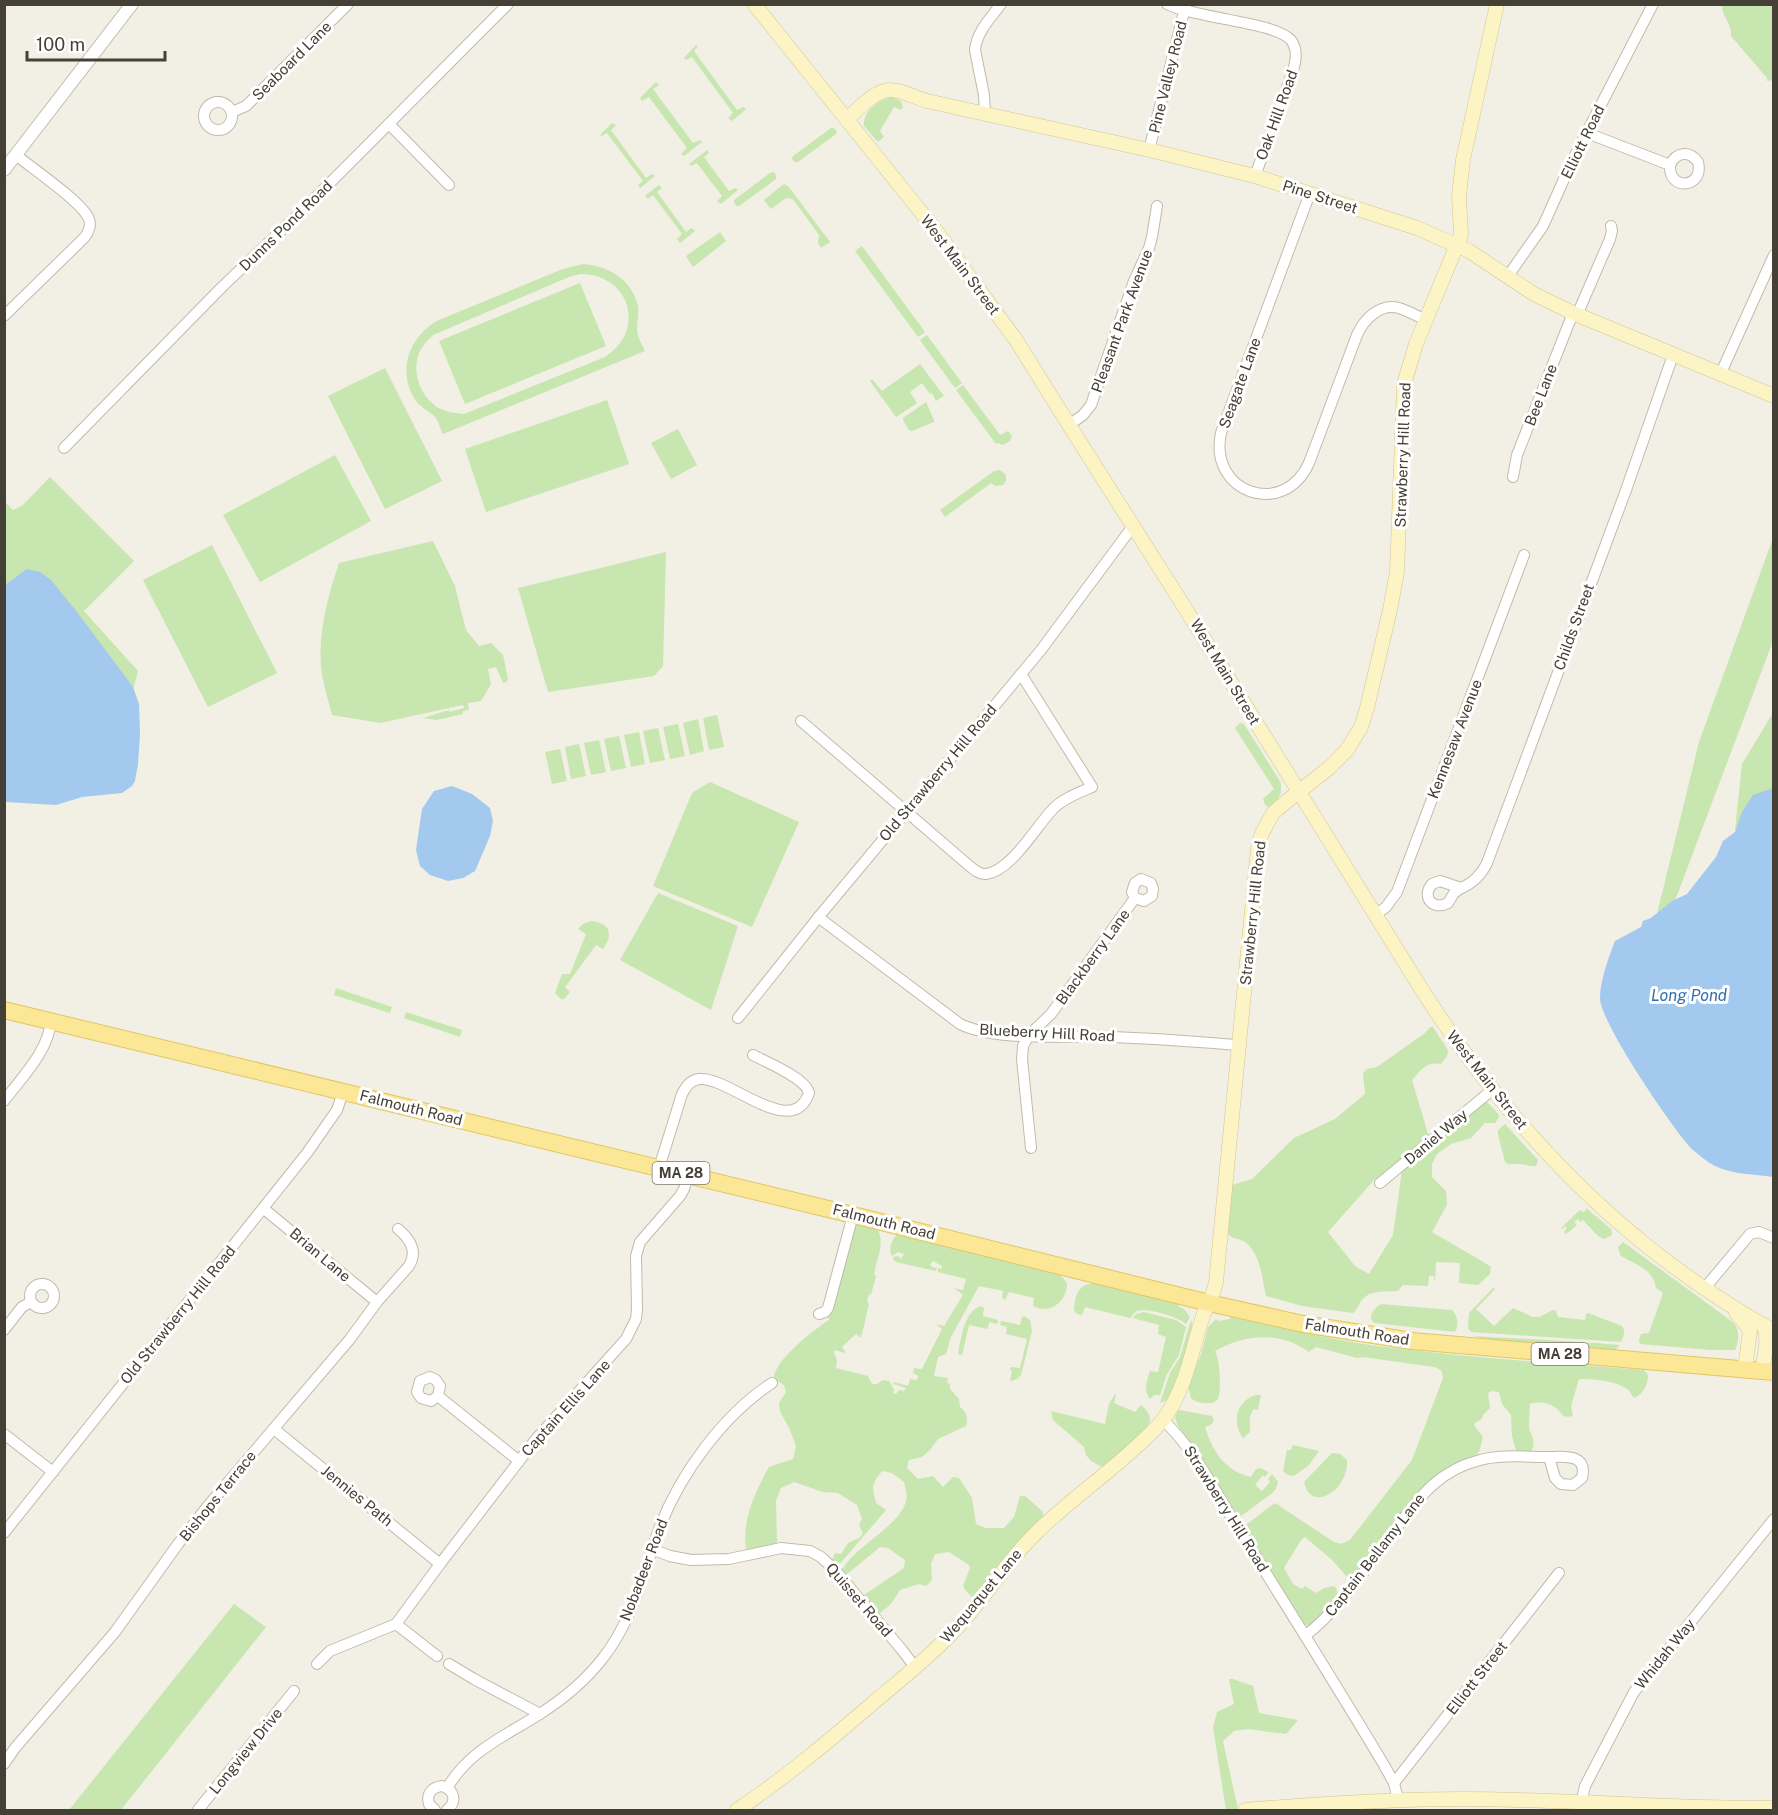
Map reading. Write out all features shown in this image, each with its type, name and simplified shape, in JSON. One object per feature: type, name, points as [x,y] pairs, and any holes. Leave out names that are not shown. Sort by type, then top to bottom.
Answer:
[{"type":"main road","name":"West Main Street","points":[[754,4],[978,287],[1016,340],[1448,1031],[1492,1090],[1583,1190],[1626,1229],[1704,1289],[1768,1328],[1760,1371]]},
{"type":"main road","name":"Strawberry Hill Road","points":[[1163,1420],[1180,1391],[1203,1315],[1216,1282],[1255,872],[1260,841],[1273,813],[1329,768],[1347,750],[1361,727],[1367,708],[1397,572],[1404,384],[1411,357],[1458,245],[1461,231],[1459,196],[1463,160],[1497,4]]},
{"type":"main road","name":"Pine Street","points":[[847,120],[863,104],[890,90],[927,101],[1255,176],[1417,228],[1458,245],[1491,264],[1534,294],[1575,314],[1773,396]]},
{"type":"main road","name":"Falmouth Road","points":[[4,1010],[1303,1324],[1412,1341],[1760,1371]]},
{"type":"main road","name":"West Main Street","points":[[1729,1305],[1749,1329],[1760,1371]]},
{"type":"main road","name":"Wequaquet Lane","points":[[737,1810],[802,1763],[915,1667],[961,1624],[1008,1564],[1038,1531],[1128,1455],[1163,1420]]},
{"type":"main road","points":[[1245,1810],[1306,1808],[1398,1800],[1507,1800],[1739,1809],[1773,1808]]},
{"type":"street","points":[[4,170],[132,4]]},
{"type":"street","name":"Seaboard Lane","points":[[232,112],[246,106],[348,4]]},
{"type":"street","name":"Dunns Pond Road","points":[[64,448],[222,287],[508,4]]},
{"type":"street","points":[[985,114],[984,95],[975,50],[976,42],[984,26],[1001,4]]},
{"type":"street","name":"Oak Hill Road","points":[[1167,4],[1277,32],[1288,37],[1294,46],[1296,57],[1293,71],[1255,176]]},
{"type":"street","name":"Elliott Road","points":[[1508,276],[1544,226],[1573,159],[1653,4]]},
{"type":"street","name":"Pine Valley Road","points":[[1149,150],[1185,8]]},
{"type":"street","points":[[389,124],[449,185]]},
{"type":"street","points":[[1587,133],[1670,165]]},
{"type":"street","points":[[4,316],[84,238],[90,226],[88,216],[74,201],[16,155]]},
{"type":"street","name":"Seagate Lane","points":[[1310,193],[1221,433],[1219,452],[1221,462],[1230,478],[1246,490],[1255,493],[1274,493],[1292,486],[1305,472],[1364,322],[1380,310],[1394,308],[1426,320]]},
{"type":"street","name":"Pleasant Park Avenue","points":[[1069,425],[1083,415],[1091,405],[1134,280],[1149,249],[1156,206]]},
{"type":"street","name":"Bee Lane","points":[[1513,477],[1517,455],[1575,314],[1610,239],[1611,226]]},
{"type":"street","points":[[1720,375],[1773,255]]},
{"type":"street","name":"Childs Street","points":[[1461,888],[1479,875],[1487,863],[1626,490],[1673,355]]},
{"type":"street","name":"Old Strawberry Hill Road","points":[[738,1018],[818,917],[1041,650],[1133,526]]},
{"type":"street","name":"Kennesaw Avenue","points":[[1375,915],[1386,907],[1397,892],[1524,555]]},
{"type":"street","points":[[801,721],[966,863],[979,873],[986,874],[1005,865],[1016,855],[1053,808],[1073,795],[1092,788],[1021,674]]},
{"type":"street","name":"Blackberry Lane","points":[[1029,1035],[1051,1014],[1136,898]]},
{"type":"street","name":"Blueberry Hill Road","points":[[818,917],[960,1024],[978,1031],[1239,1045]]},
{"type":"street","points":[[4,1101],[45,1045],[50,1033],[51,1021]]},
{"type":"street","points":[[1029,1035],[1023,1047],[1022,1059],[1031,1148]]},
{"type":"street","points":[[659,1168],[682,1094],[688,1084],[693,1081],[699,1079],[711,1081],[753,1101],[785,1111],[796,1111],[803,1105],[809,1093],[807,1087],[753,1055]]},
{"type":"street","name":"Daniel Way","points":[[1380,1184],[1492,1090]]},
{"type":"street","name":"Old Strawberry Hill Road","points":[[4,1533],[264,1209],[331,1119],[337,1110],[343,1092]]},
{"type":"street","name":"Captain Ellis Lane","points":[[396,1624],[519,1461],[564,1406],[613,1355],[632,1329],[638,1309],[636,1256],[640,1242],[680,1196],[688,1175]]},
{"type":"street","name":"Brian Lane","points":[[264,1209],[377,1302]]},
{"type":"street","points":[[819,1314],[828,1308],[853,1215]]},
{"type":"street","name":"Bishops Terrace","points":[[4,1764],[15,1748],[123,1622],[207,1507],[350,1339],[412,1260],[411,1245],[398,1229]]},
{"type":"street","points":[[1704,1289],[1750,1234],[1760,1232],[1773,1238]]},
{"type":"street","points":[[4,1330],[22,1307],[31,1302]]},
{"type":"street","name":"Nobadeer Road","points":[[435,1810],[429,1804],[429,1795],[435,1788],[442,1786],[447,1788],[456,1773],[474,1754],[540,1714],[566,1695],[608,1652],[628,1616],[668,1510],[699,1456],[752,1396],[772,1383]]},
{"type":"street","points":[[438,1396],[519,1461]]},
{"type":"street","name":"Strawberry Hill Road","points":[[1163,1420],[1182,1439],[1201,1464],[1241,1534],[1306,1635],[1394,1783],[1398,1800]]},
{"type":"street","name":"Jennies Path","points":[[274,1429],[440,1564]]},
{"type":"street","points":[[4,1434],[53,1472]]},
{"type":"street","name":"Captain Bellamy Lane","points":[[1306,1635],[1326,1617],[1422,1494],[1436,1481],[1453,1470],[1488,1458],[1549,1457]]},
{"type":"street","name":"Whidah Way","points":[[1581,1803],[1585,1785],[1634,1692],[1773,1519]]},
{"type":"street","name":"Quisset Road","points":[[652,1549],[670,1556],[691,1560],[729,1559],[781,1548],[803,1549],[814,1553],[828,1562],[836,1571],[915,1667]]},
{"type":"street","name":"Elliott Street","points":[[1394,1783],[1559,1573]]},
{"type":"street","points":[[317,1664],[330,1651],[396,1624],[436,1656]]},
{"type":"street","points":[[449,1664],[474,1680],[540,1714]]},
{"type":"street","name":"Longview Drive","points":[[198,1810],[294,1691]]},
{"type":"street","points":[[447,1788],[454,1800],[447,1810]]},
{"type":"green space","points":[[1722,5],[1773,5],[1773,80],[1767,81],[1767,78],[1731,36]]},
{"type":"green space","points":[[696,45],[698,46],[694,51],[737,110],[743,107],[746,109],[732,121],[728,118],[733,113],[692,57],[686,60],[684,58]]},
{"type":"green space","points":[[656,82],[659,85],[653,89],[693,143],[700,140],[702,142],[684,156],[681,154],[687,148],[649,97],[642,101],[640,98]]},
{"type":"green space","points":[[892,97],[901,101],[903,108],[901,110],[894,107],[880,131],[884,137],[878,142],[864,126],[864,121],[872,107]]},
{"type":"green space","points":[[612,123],[616,125],[611,130],[646,178],[652,174],[655,176],[640,188],[638,185],[643,181],[607,133],[600,135]]},
{"type":"green space","points":[[834,128],[836,134],[798,162],[792,159],[793,156]]},
{"type":"green space","points":[[707,150],[709,153],[704,157],[729,191],[735,188],[738,190],[721,204],[717,201],[722,196],[697,163],[691,166],[689,164]]},
{"type":"green space","points":[[774,172],[776,179],[736,206],[734,200]]},
{"type":"green space","points":[[784,184],[788,186],[830,242],[821,248],[818,243],[819,235],[793,199],[786,198],[771,209],[764,200]]},
{"type":"green space","points":[[659,185],[662,188],[657,192],[686,232],[691,228],[695,231],[680,243],[677,239],[682,234],[653,195],[648,199],[645,196]]},
{"type":"green space","points":[[720,232],[726,241],[693,267],[686,256]]},
{"type":"green space","points":[[862,246],[925,332],[918,337],[855,251]]},
{"type":"green space","points":[[583,264],[592,265],[610,271],[625,281],[638,306],[637,332],[645,351],[443,434],[436,419],[416,401],[409,387],[407,365],[409,354],[420,334],[439,320],[563,269]],"holes":[[[580,274],[597,276],[611,283],[621,293],[627,305],[629,319],[626,333],[618,346],[605,357],[464,414],[441,409],[428,399],[420,386],[416,369],[419,353],[433,335],[569,277]]]},
{"type":"green space","points":[[580,283],[606,346],[465,404],[439,341]]},
{"type":"green space","points":[[927,335],[962,383],[955,388],[920,340]]},
{"type":"green space","points":[[920,364],[944,396],[936,401],[922,383],[910,392],[917,403],[896,417],[870,381],[872,379],[882,391]]},
{"type":"green space","points":[[385,368],[442,481],[385,509],[328,396]]},
{"type":"green space","points":[[963,385],[1000,435],[1008,431],[1012,436],[1010,441],[1003,445],[996,444],[956,390]]},
{"type":"green space","points":[[607,400],[629,464],[486,512],[465,449]]},
{"type":"green space","points":[[926,402],[934,422],[912,431],[909,430],[903,418]]},
{"type":"green space","points":[[678,429],[697,465],[671,479],[651,443]]},
{"type":"green space","points":[[335,455],[371,521],[260,582],[223,515]]},
{"type":"green space","points":[[1000,470],[1006,475],[1003,485],[995,486],[991,483],[945,517],[940,510],[994,471]]},
{"type":"green space","points":[[50,477],[134,561],[84,611],[138,671],[106,794],[5,753],[4,501],[13,510],[23,505]]},
{"type":"green space","points":[[1773,538],[1773,641],[1673,906],[1657,914],[1699,742]]},
{"type":"green space","points":[[433,541],[455,586],[466,630],[479,646],[491,643],[503,655],[508,679],[503,683],[496,667],[488,669],[491,684],[481,701],[468,703],[469,710],[463,711],[463,714],[437,720],[423,718],[464,708],[463,705],[380,723],[332,715],[322,674],[321,645],[327,604],[339,563]]},
{"type":"green space","points":[[212,545],[277,673],[208,707],[143,580]]},
{"type":"green space","points":[[666,552],[663,666],[654,676],[548,692],[518,588]]},
{"type":"green space","points":[[1773,713],[1773,792],[1735,830],[1742,764]]},
{"type":"green space","points":[[717,715],[724,747],[709,750],[703,718]]},
{"type":"green space","points":[[698,719],[704,751],[690,755],[683,723]]},
{"type":"green space","points":[[1240,723],[1244,724],[1281,783],[1278,800],[1281,801],[1270,808],[1265,805],[1263,799],[1274,789],[1235,728]]},
{"type":"green space","points":[[678,724],[685,756],[670,759],[663,727]]},
{"type":"green space","points":[[658,728],[665,760],[650,763],[643,731]]},
{"type":"green space","points":[[639,732],[645,764],[631,767],[624,735]]},
{"type":"green space","points":[[619,736],[626,768],[611,771],[604,739]]},
{"type":"green space","points":[[599,740],[606,772],[591,775],[584,743]]},
{"type":"green space","points":[[579,744],[586,776],[571,779],[565,747]]},
{"type":"green space","points":[[560,749],[567,781],[552,784],[545,752]]},
{"type":"green space","points":[[710,782],[799,822],[752,927],[653,886],[692,793]]},
{"type":"green space","points":[[658,893],[738,926],[711,1010],[620,960]]},
{"type":"green space","points":[[591,921],[606,927],[609,934],[608,939],[603,949],[596,945],[565,987],[570,992],[564,999],[561,999],[555,993],[562,974],[570,974],[586,934],[578,929]]},
{"type":"green space","points":[[336,988],[392,1007],[390,1013],[334,995]]},
{"type":"green space","points":[[406,1012],[462,1030],[460,1037],[404,1018]]},
{"type":"green space","points":[[1433,1027],[1448,1050],[1441,1064],[1428,1065],[1412,1080],[1429,1137],[1374,1180],[1328,1232],[1355,1266],[1369,1274],[1393,1235],[1402,1170],[1484,1102],[1487,1102],[1499,1115],[1495,1123],[1485,1123],[1471,1138],[1451,1144],[1437,1154],[1432,1164],[1432,1177],[1446,1191],[1447,1205],[1432,1232],[1491,1267],[1490,1274],[1478,1285],[1459,1283],[1460,1263],[1436,1262],[1435,1281],[1434,1276],[1429,1276],[1428,1286],[1403,1285],[1398,1291],[1373,1293],[1361,1301],[1353,1313],[1302,1306],[1266,1296],[1260,1267],[1254,1253],[1245,1242],[1228,1234],[1232,1185],[1252,1179],[1294,1138],[1335,1119],[1365,1094],[1363,1073],[1367,1069],[1377,1067]]},
{"type":"green space","points":[[1505,1124],[1538,1160],[1536,1166],[1505,1162],[1498,1130]]},
{"type":"green space","points":[[1586,1208],[1611,1229],[1611,1236],[1604,1239],[1598,1236],[1583,1220],[1580,1222],[1578,1219],[1574,1222],[1577,1225],[1566,1234],[1564,1232],[1567,1228],[1565,1226],[1561,1228],[1580,1210],[1586,1211]]},
{"type":"green space","points":[[856,1224],[877,1229],[881,1245],[861,1338],[856,1334],[842,1347],[846,1353],[834,1350],[837,1360],[836,1368],[868,1376],[872,1384],[883,1380],[889,1381],[894,1389],[893,1394],[899,1390],[904,1391],[906,1388],[893,1384],[894,1382],[908,1386],[910,1379],[917,1380],[918,1376],[913,1373],[914,1368],[922,1369],[942,1329],[936,1324],[944,1326],[963,1295],[954,1288],[963,1290],[966,1279],[938,1272],[938,1268],[942,1269],[942,1266],[933,1261],[930,1264],[937,1268],[936,1271],[896,1262],[893,1257],[898,1256],[901,1259],[904,1254],[898,1252],[892,1256],[890,1250],[898,1234],[1060,1275],[1067,1283],[1061,1301],[1045,1309],[1033,1306],[1034,1298],[1009,1292],[1005,1300],[1002,1298],[1003,1291],[979,1286],[951,1337],[946,1354],[938,1357],[934,1376],[948,1378],[947,1383],[959,1399],[960,1407],[966,1415],[966,1426],[938,1439],[922,1457],[909,1460],[907,1468],[918,1479],[933,1476],[943,1487],[953,1477],[959,1478],[972,1498],[976,1524],[985,1528],[1004,1528],[1014,1517],[1020,1496],[1025,1496],[1042,1511],[1044,1517],[975,1600],[963,1586],[969,1565],[949,1552],[935,1554],[931,1564],[932,1580],[926,1586],[919,1584],[900,1590],[891,1604],[879,1614],[863,1597],[904,1568],[905,1560],[888,1548],[880,1547],[846,1575],[842,1570],[848,1561],[887,1527],[902,1510],[907,1499],[904,1482],[892,1473],[882,1471],[873,1486],[876,1503],[886,1510],[838,1566],[832,1561],[835,1553],[841,1554],[848,1543],[863,1534],[859,1525],[862,1519],[857,1505],[838,1493],[823,1492],[794,1482],[781,1488],[776,1501],[777,1542],[775,1545],[746,1549],[748,1517],[759,1486],[769,1467],[793,1459],[796,1446],[780,1411],[779,1403],[786,1392],[784,1385],[774,1379],[776,1372],[780,1363],[796,1346],[829,1320],[827,1313]]},
{"type":"green space","points":[[1623,1242],[1734,1323],[1738,1336],[1735,1350],[1640,1344],[1641,1334],[1649,1333],[1663,1293],[1656,1288],[1647,1271],[1620,1255],[1618,1247]]},
{"type":"green space","points":[[1093,1283],[1179,1304],[1179,1307],[1184,1309],[1190,1317],[1186,1324],[1162,1313],[1141,1310],[1136,1311],[1130,1318],[1085,1307],[1082,1315],[1077,1314],[1074,1310],[1078,1292],[1084,1286]]},
{"type":"green space","points":[[1493,1288],[1495,1289],[1476,1309],[1494,1326],[1513,1308],[1533,1317],[1539,1317],[1553,1310],[1556,1311],[1558,1317],[1585,1320],[1588,1313],[1622,1326],[1623,1338],[1621,1342],[1471,1332],[1468,1328],[1469,1313]]},
{"type":"green space","points":[[1381,1304],[1452,1310],[1457,1321],[1455,1332],[1375,1323],[1371,1320],[1371,1315]]},
{"type":"green space","points":[[981,1306],[984,1308],[983,1316],[998,1320],[997,1324],[989,1322],[988,1329],[969,1325],[962,1355],[958,1354],[967,1319],[975,1309]]},
{"type":"green space","points":[[1144,1312],[1176,1320],[1186,1327],[1179,1355],[1167,1374],[1160,1395],[1154,1395],[1150,1399],[1146,1389],[1148,1378],[1150,1371],[1158,1372],[1166,1337],[1158,1334],[1159,1325],[1133,1318],[1136,1314]]},
{"type":"green space","points":[[1024,1316],[1030,1320],[1032,1331],[1021,1375],[1011,1381],[1011,1367],[1020,1368],[1027,1339],[1006,1334],[1007,1327],[1000,1325],[1001,1321],[1020,1325]]},
{"type":"green space","points":[[1231,1317],[1370,1345],[1644,1370],[1648,1378],[1642,1392],[1634,1398],[1627,1389],[1619,1385],[1602,1380],[1579,1379],[1571,1406],[1573,1416],[1562,1415],[1560,1411],[1548,1404],[1530,1404],[1529,1428],[1534,1443],[1531,1452],[1516,1450],[1512,1436],[1511,1415],[1502,1404],[1499,1392],[1488,1393],[1490,1408],[1474,1425],[1483,1437],[1479,1452],[1444,1471],[1418,1491],[1351,1579],[1305,1537],[1301,1540],[1284,1568],[1293,1584],[1302,1589],[1305,1586],[1316,1593],[1334,1586],[1338,1595],[1313,1625],[1309,1626],[1302,1623],[1245,1530],[1247,1524],[1275,1503],[1334,1542],[1341,1544],[1350,1540],[1412,1460],[1443,1378],[1441,1370],[1434,1367],[1357,1358],[1316,1347],[1309,1352],[1298,1345],[1274,1338],[1250,1338],[1215,1351],[1219,1369],[1219,1397],[1211,1403],[1195,1401],[1191,1398],[1188,1385],[1201,1354],[1208,1327],[1216,1319],[1218,1321]]},
{"type":"green space","points":[[1191,1320],[1193,1328],[1179,1381],[1170,1399],[1160,1403],[1170,1373],[1180,1357]]},
{"type":"green space","points":[[1474,1336],[1620,1345],[1615,1350],[1487,1340]]},
{"type":"green space","points":[[1115,1394],[1114,1403],[1135,1412],[1141,1405],[1144,1408],[1149,1415],[1149,1428],[1107,1466],[1102,1467],[1091,1461],[1084,1447],[1053,1420],[1051,1411],[1105,1424],[1109,1404]]},
{"type":"green space","points":[[1256,1395],[1261,1395],[1258,1410],[1254,1409],[1252,1412],[1250,1432],[1243,1438],[1238,1425],[1238,1413],[1244,1402]]},
{"type":"green space","points":[[1177,1411],[1212,1416],[1214,1419],[1212,1424],[1205,1427],[1211,1444],[1221,1459],[1234,1470],[1251,1477],[1256,1469],[1260,1468],[1269,1472],[1265,1477],[1263,1475],[1255,1485],[1262,1491],[1270,1482],[1268,1479],[1272,1474],[1278,1482],[1276,1489],[1240,1517],[1236,1516],[1207,1465],[1178,1426],[1175,1418]]},
{"type":"green space","points":[[1293,1445],[1319,1451],[1309,1465],[1294,1476],[1283,1471],[1287,1450],[1291,1450]]},
{"type":"green space","points":[[1332,1453],[1340,1454],[1347,1460],[1342,1481],[1329,1494],[1321,1497],[1314,1496],[1308,1491],[1304,1482]]},
{"type":"green space","points":[[234,1604],[266,1627],[121,1810],[69,1810]]},
{"type":"green space","points":[[1229,1679],[1253,1686],[1259,1713],[1298,1720],[1286,1734],[1248,1729],[1234,1731],[1223,1741],[1238,1809],[1226,1810],[1213,1727],[1217,1712],[1234,1704]]},
{"type":"water","points":[[27,569],[40,572],[51,580],[133,687],[139,704],[138,764],[135,781],[122,793],[82,797],[56,805],[5,802],[5,585]]},
{"type":"water","points":[[452,786],[472,794],[490,808],[493,821],[490,836],[475,871],[463,878],[448,881],[430,875],[420,866],[416,850],[422,809],[434,791]]},
{"type":"water","name":"Long Pond","points":[[1774,788],[1773,1177],[1722,1169],[1698,1155],[1690,1147],[1653,1097],[1623,1050],[1603,1010],[1600,991],[1615,941],[1641,927],[1643,921],[1651,918],[1672,901],[1687,894],[1716,857],[1723,841],[1735,832],[1742,812],[1753,795]]}]
